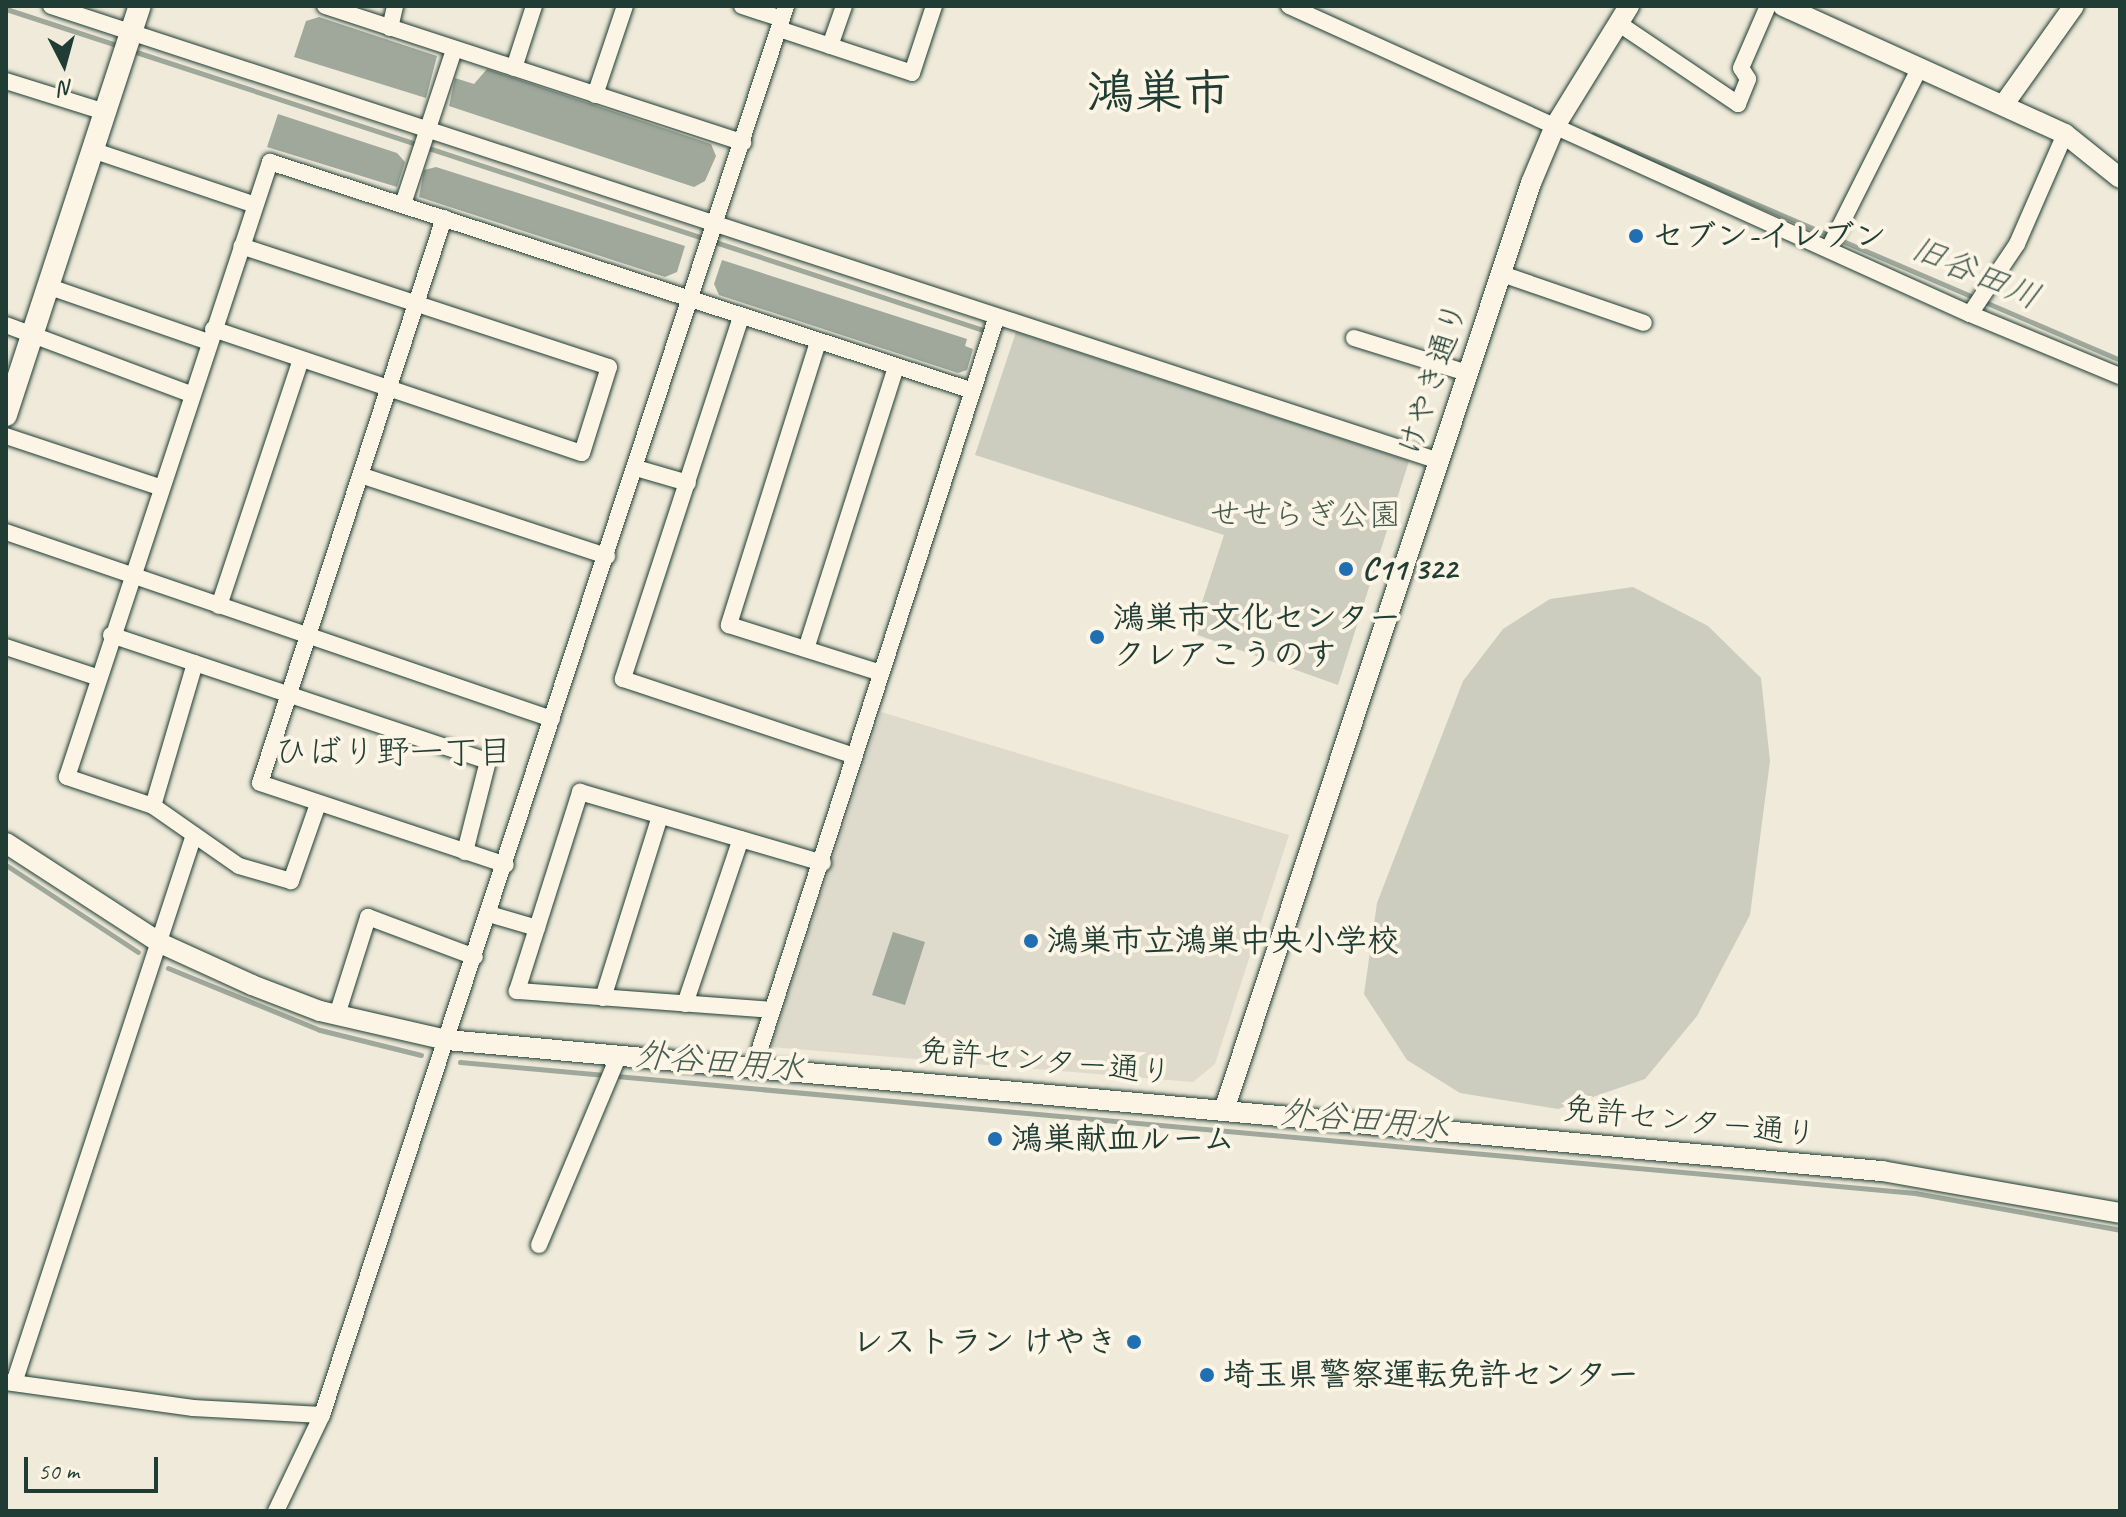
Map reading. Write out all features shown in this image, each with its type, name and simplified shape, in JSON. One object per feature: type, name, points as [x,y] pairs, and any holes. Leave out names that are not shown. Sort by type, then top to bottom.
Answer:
[{"type":"main road","points":[[6,415],[140,6]]},
{"type":"street","points":[[51,6],[1439,461]]},
{"type":"street","points":[[325,6],[743,143]]},
{"type":"street","points":[[390,28],[395,6]]},
{"type":"street","points":[[514,68],[534,6]]},
{"type":"street","points":[[595,95],[625,6]]},
{"type":"street","points":[[742,6],[782,18],[830,46],[912,73],[934,6]]},
{"type":"street","points":[[830,46],[844,6]]},
{"type":"street","points":[[1289,6],[1830,246],[1970,314],[2120,376]]},
{"type":"street","points":[[1624,15],[1738,104],[1748,79],[1741,68],[1768,6]]},
{"type":"street","points":[[1783,6],[2065,134],[2120,178]]},
{"type":"street","points":[[2004,104],[2074,6]]},
{"type":"street","name":"けやき通り","points":[[1225,1107],[1499,273],[1555,126],[1624,15]]},
{"type":"street","points":[[276,1511],[322,1415],[506,865],[690,299],[718,224],[782,18]]},
{"type":"street","points":[[403,204],[454,50]]},
{"type":"street","points":[[1830,246],[1920,67]]},
{"type":"street","points":[[6,81],[105,112]]},
{"type":"street","points":[[1970,314],[2017,244],[2065,134]]},
{"type":"street","points":[[92,150],[255,205]]},
{"type":"street","points":[[318,804],[291,881],[239,866],[153,806],[67,777],[129,575],[270,162],[970,390]]},
{"type":"street","points":[[444,218],[392,391],[260,783],[506,865]]},
{"type":"street","points":[[47,286],[301,360],[582,453],[609,367],[241,246]]},
{"type":"street","points":[[1499,273],[1644,323]]},
{"type":"street","points":[[753,1070],[823,863],[970,390],[997,316]]},
{"type":"street","points":[[741,317],[623,679],[855,756]]},
{"type":"street","points":[[6,325],[191,394]]},
{"type":"street","points":[[1354,338],[1467,373]]},
{"type":"street","points":[[818,342],[729,625],[881,673]]},
{"type":"street","points":[[219,606],[301,360]]},
{"type":"street","points":[[806,649],[896,367]]},
{"type":"street","points":[[6,436],[159,487]]},
{"type":"street","points":[[636,468],[688,483]]},
{"type":"street","points":[[363,476],[607,556]]},
{"type":"street","points":[[6,532],[552,719]]},
{"type":"street","points":[[111,635],[488,761],[465,852]]},
{"type":"street","points":[[6,647],[99,678]]},
{"type":"street","points":[[153,806],[195,663]]},
{"type":"street","points":[[772,1010],[517,991],[580,792],[823,863]]},
{"type":"street","points":[[603,998],[660,816]]},
{"type":"street","points":[[194,835],[10,1383],[193,1408],[322,1415]]},
{"type":"street","points":[[685,1004],[741,839]]},
{"type":"street","name":"免許センター通り","points":[[6,843],[160,943],[337,1015],[447,1040],[753,1070],[1225,1107],[1926,1176],[2120,1213]]},
{"type":"street","points":[[489,914],[537,928]]},
{"type":"street","points":[[337,1015],[368,917],[475,957]]},
{"type":"street","points":[[539,1245],[618,1057]]},
{"type":"shaded area","points":[[319,17],[437,56],[426,98],[294,57],[306,21]]},
{"type":"shaded area","points":[[487,69],[711,144],[716,156],[705,181],[694,187],[449,106],[455,78],[474,84]]},
{"type":"shaded area","points":[[278,114],[397,153],[405,162],[397,187],[267,147]]},
{"type":"shaded area","points":[[436,167],[685,246],[677,272],[665,277],[419,197],[424,170]]},
{"type":"shaded area","points":[[722,260],[967,339],[965,346],[973,349],[967,370],[958,373],[719,295],[714,284]]},
{"type":"shaded area","name":"鴻巣市立鴻巣中央小学校","points":[[881,712],[1289,835],[1215,1064],[1193,1082],[771,1047]]},
{"type":"shaded area","points":[[893,932],[925,942],[905,1005],[872,995]]},
{"type":"green space","name":"せせらぎ公園","points":[[1016,332],[1409,461],[1338,685],[1192,633],[1224,535],[975,455]]},
{"type":"green space","points":[[1633,587],[1708,626],[1761,678],[1770,761],[1750,915],[1697,1016],[1645,1079],[1558,1109],[1460,1093],[1407,1060],[1364,994],[1377,903],[1463,681],[1503,629],[1550,599]]},
{"type":"waterway","points":[[6,9],[119,46]]},
{"type":"waterway","points":[[133,51],[983,330]]},
{"type":"waterway","name":"旧谷田川","points":[[1593,134],[2120,360]]},
{"type":"waterway","name":"外谷田用水","points":[[6,865],[138,952]]},
{"type":"waterway","name":"外谷田用水","points":[[168,968],[320,1030],[421,1055]]},
{"type":"waterway","name":"外谷田用水","points":[[460,1062],[1915,1193],[2120,1230]]},
{"type":"place","name":"セブン-イレブン","points":[[1636,236]]},
{"type":"place","name":"C11 322","points":[[1346,569]]},
{"type":"place","name":"鴻巣市文化センター クレアこうのす","points":[[1097,637]]},
{"type":"place","name":"鴻巣市立鴻巣中央小学校","points":[[1031,941]]},
{"type":"place","name":"鴻巣献血ルーム","points":[[995,1139]]},
{"type":"place","name":"レストラン けやき","points":[[1134,1342]]},
{"type":"place","name":"埼玉県警察運転免許センター","points":[[1207,1375]]},
{"type":"district","name":"鴻巣市","points":[[1159,93]]},
{"type":"district","name":"ひばり野一丁目","points":[[393,752]]}]
